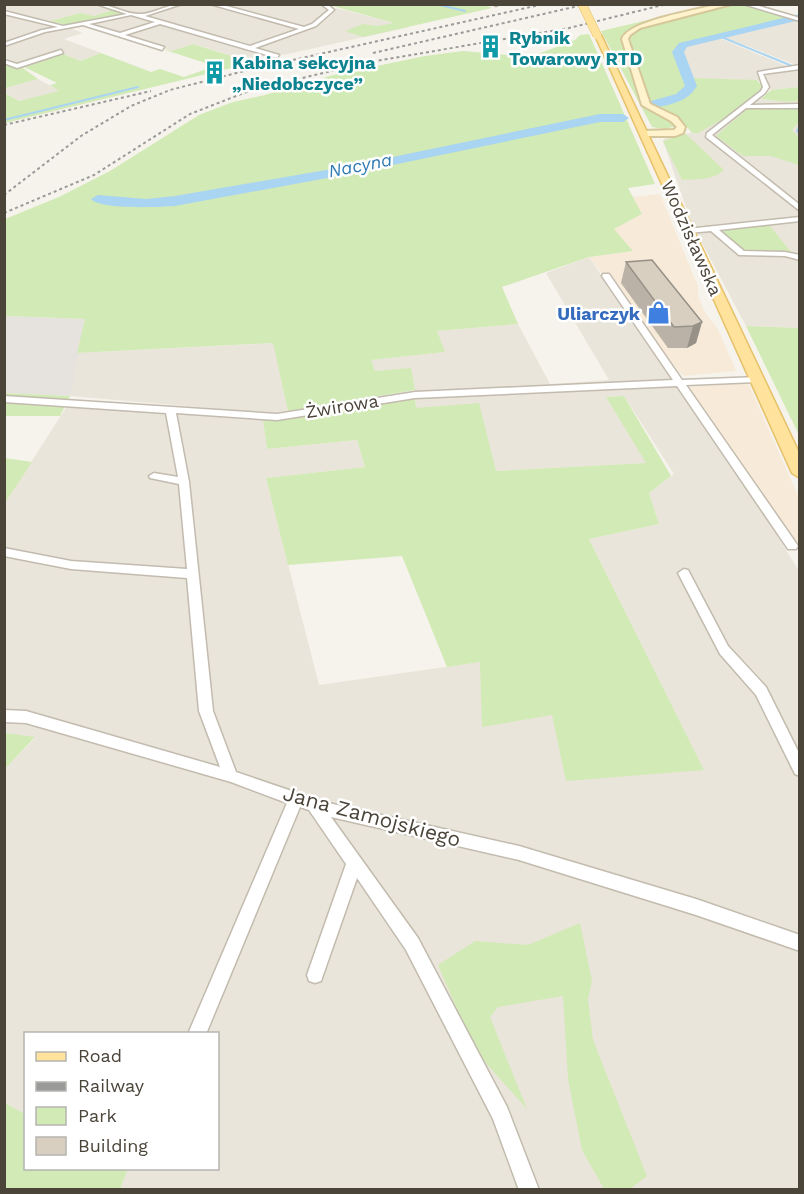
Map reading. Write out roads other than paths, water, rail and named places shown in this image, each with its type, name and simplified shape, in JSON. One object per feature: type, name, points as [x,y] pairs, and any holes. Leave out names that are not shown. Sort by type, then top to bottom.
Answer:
[{"type":"main road","name":"Wodzisławska","points":[[582,4],[640,124],[687,231],[800,473]]},
{"type":"main road","points":[[646,137],[660,134]]},
{"type":"street","points":[[98,4],[277,56]]},
{"type":"street","points":[[141,16],[180,4]]},
{"type":"street","points":[[212,4],[304,28]]},
{"type":"street","points":[[252,47],[304,28],[329,14],[331,8],[323,4]]},
{"type":"street","points":[[640,124],[660,134],[678,132],[681,127],[674,118],[651,110],[646,105],[626,35],[638,27],[729,4]]},
{"type":"street","points":[[745,4],[795,19]]},
{"type":"street","points":[[4,12],[62,26]]},
{"type":"street","points":[[4,45],[62,26],[133,14]]},
{"type":"street","points":[[119,35],[161,22]]},
{"type":"street","points":[[83,24],[162,48]]},
{"type":"street","points":[[4,61],[17,66],[61,52]]},
{"type":"street","points":[[800,67],[760,73],[766,87],[755,100],[709,137],[800,209]]},
{"type":"street","points":[[755,100],[775,105]]},
{"type":"street","points":[[747,107],[800,106]]},
{"type":"street","points":[[687,231],[800,219]]},
{"type":"street","points":[[713,230],[742,253],[785,254],[800,258]]},
{"type":"street","points":[[606,276],[792,546]]},
{"type":"street","name":"Żwirowa","points":[[4,399],[277,417],[415,394],[756,379]]},
{"type":"street","points":[[171,411],[184,482],[191,574],[206,711],[231,776]]},
{"type":"street","points":[[154,476],[184,482]]},
{"type":"street","points":[[4,552],[71,565],[191,574]]},
{"type":"street","points":[[684,573],[724,650],[761,691],[800,770]]},
{"type":"street","name":"Jana Zamojskiego","points":[[4,716],[26,717],[231,776],[314,805],[519,853],[696,907],[800,943]]},
{"type":"street","points":[[198,1032],[296,799]]},
{"type":"street","points":[[314,805],[412,944],[500,1114],[529,1190]]},
{"type":"street","points":[[315,975],[355,861]]},
{"type":"waterway","points":[[436,4],[465,11]]},
{"type":"waterway","name":"Nacyna","points":[[655,104],[680,97],[691,86],[678,52],[683,45],[800,17]]},
{"type":"waterway","points":[[719,36],[797,68]]},
{"type":"waterway","points":[[4,120],[138,87]]},
{"type":"waterway","name":"Nacyna","points":[[98,199],[146,204],[175,201],[349,170],[600,118],[623,118]]},
{"type":"waterway","points":[[800,125],[797,131],[800,134]]},
{"type":"railway","points":[[4,195],[81,136],[131,106],[170,90],[248,70],[544,4]]},
{"type":"railway","points":[[373,53],[587,4]]},
{"type":"railway","points":[[4,213],[94,175],[190,114],[249,91],[364,63],[569,28],[667,4]]},
{"type":"railway","points":[[4,125],[151,91]]},
{"type":"place","name":"Rybnik Towarowy RTD","points":[[491,47]]},
{"type":"place","name":"Kabina sekcyjna „Niedobczyce”","points":[[214,72]]},
{"type":"place","name":"Uliarczyk","points":[[658,313]]}]
